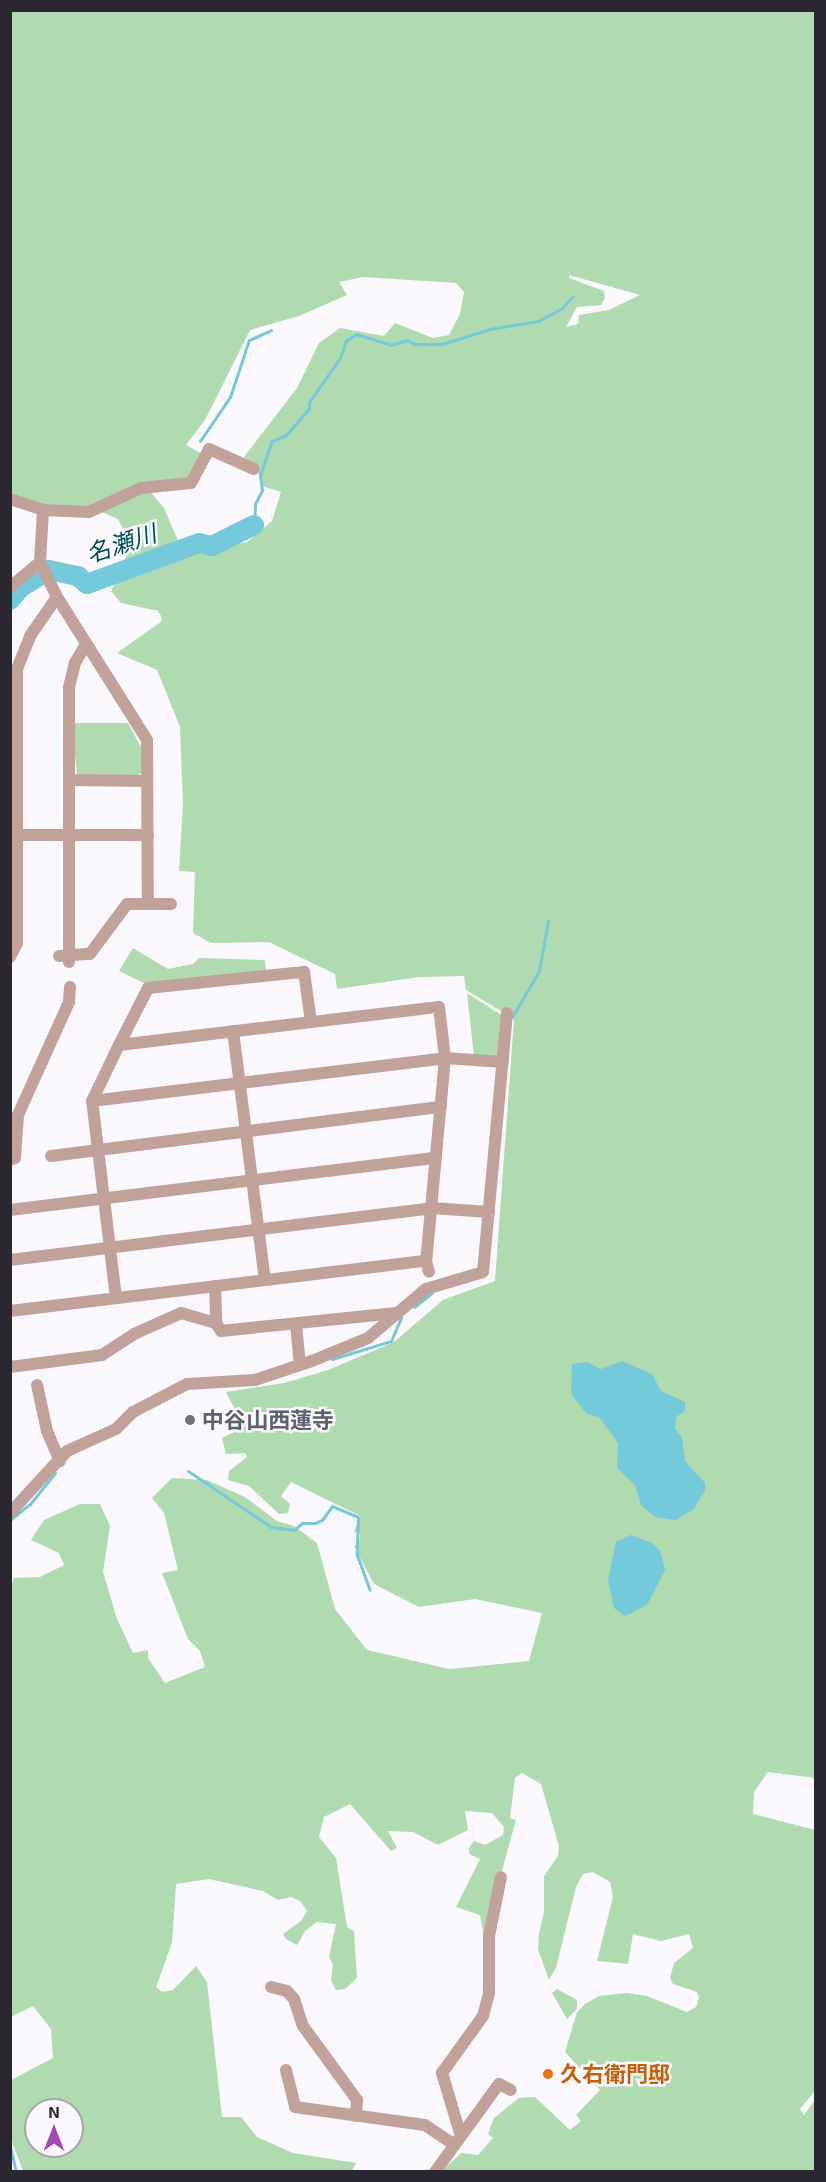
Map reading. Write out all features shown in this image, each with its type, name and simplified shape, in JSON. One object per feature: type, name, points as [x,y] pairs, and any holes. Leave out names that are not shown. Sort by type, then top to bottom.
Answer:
[{"type":"street","points":[[10,499],[43,510],[89,512],[141,488],[191,483],[209,449],[254,469]]},
{"type":"street","points":[[43,510],[40,562],[57,597],[147,740],[148,904]]},
{"type":"street","points":[[10,587],[40,562]]},
{"type":"street","points":[[15,951],[17,669],[30,636],[57,597]]},
{"type":"street","points":[[86,644],[70,675],[66,958],[90,954],[127,904],[171,904]]},
{"type":"street","points":[[69,780],[147,781]]},
{"type":"street","points":[[16,835],[148,835]]},
{"type":"street","points":[[116,1298],[92,1101],[148,988],[304,972],[310,1022]]},
{"type":"street","points":[[15,1159],[18,1115],[30,1081],[69,1002],[70,987]]},
{"type":"street","points":[[10,1513],[67,1451],[116,1429],[133,1412],[187,1384],[255,1380],[368,1338],[398,1313],[429,1276],[432,1208],[445,1058],[438,1007],[119,1045]]},
{"type":"street","points":[[10,1311],[264,1280],[429,1276],[483,1272],[507,1013]]},
{"type":"street","points":[[233,1031],[264,1280]]},
{"type":"street","points":[[92,1101],[445,1058],[503,1062]]},
{"type":"street","points":[[51,1156],[441,1107]]},
{"type":"street","points":[[10,1210],[436,1158]]},
{"type":"street","points":[[10,1260],[432,1208],[489,1212]]},
{"type":"street","points":[[215,1286],[216,1323],[221,1331],[398,1313]]},
{"type":"street","points":[[10,1367],[102,1355],[134,1334],[181,1313],[216,1323]]},
{"type":"street","points":[[296,1324],[300,1365]]},
{"type":"street","points":[[32,1364],[47,1431],[60,1461]]},
{"type":"street","points":[[457,2139],[442,2073],[483,2016],[489,1993],[489,1936],[501,1877]]},
{"type":"street","points":[[271,1987],[287,1991],[294,1999],[303,2026],[357,2100],[356,2116]]},
{"type":"street","points":[[286,2070],[295,2107],[424,2125],[457,2139]]},
{"type":"street","points":[[435,2172],[499,2084],[511,2091]]},
{"type":"green space","points":[[11,11],[815,11],[816,1778],[768,1772],[754,1792],[753,1814],[815,1830],[815,2091],[800,2109],[804,2115],[815,2100],[815,2171],[442,2171],[461,2153],[478,2155],[493,2138],[488,2133],[494,2118],[519,2098],[535,2097],[570,2130],[581,2121],[576,2115],[600,2090],[565,2052],[577,2012],[585,2004],[599,1996],[627,1993],[647,1996],[687,2012],[696,2007],[699,1998],[697,1992],[673,1984],[670,1978],[674,1963],[693,1948],[689,1934],[661,1941],[633,1934],[628,1964],[597,1961],[613,1897],[610,1882],[593,1872],[583,1874],[576,1887],[556,1968],[549,1980],[538,1949],[539,1934],[544,1912],[544,1876],[558,1856],[559,1846],[541,1784],[522,1773],[515,1778],[510,1818],[516,1820],[484,1936],[480,1915],[456,1907],[480,1859],[469,1854],[469,1848],[474,1841],[485,1845],[503,1835],[504,1827],[492,1813],[465,1811],[468,1830],[438,1845],[413,1832],[388,1831],[397,1848],[391,1851],[350,1804],[324,1817],[319,1837],[336,1858],[347,1927],[354,1931],[357,1978],[345,1989],[336,1990],[331,1980],[333,1965],[329,1957],[336,1924],[317,1922],[305,1931],[297,1945],[286,1939],[283,1934],[301,1921],[307,1911],[300,1901],[291,1897],[278,1900],[263,1891],[209,1879],[176,1884],[172,1943],[156,1987],[162,1992],[173,1990],[196,1966],[207,1982],[222,2117],[241,2117],[257,2137],[293,2153],[356,2163],[352,2171],[23,2171],[11,2139],[11,2080],[53,2058],[51,2029],[33,2006],[11,2017],[10,1589],[14,1578],[40,1577],[64,1565],[59,1553],[31,1540],[44,1520],[80,1504],[100,1504],[110,1526],[103,1572],[117,1619],[133,1653],[148,1650],[148,1658],[165,1683],[205,1667],[200,1651],[188,1639],[162,1573],[178,1570],[164,1513],[152,1498],[172,1478],[207,1480],[245,1497],[277,1521],[294,1526],[317,1543],[335,1609],[367,1650],[449,1669],[529,1661],[542,1613],[475,1599],[419,1607],[374,1584],[354,1546],[359,1543],[360,1534],[354,1532],[360,1516],[291,1482],[281,1496],[290,1504],[288,1513],[279,1514],[249,1486],[228,1480],[229,1471],[247,1457],[245,1453],[226,1454],[222,1438],[238,1430],[239,1417],[226,1392],[284,1383],[328,1370],[394,1342],[443,1300],[495,1281],[514,1019],[466,990],[464,976],[419,977],[337,989],[335,974],[269,942],[211,943],[193,933],[195,872],[179,871],[183,803],[180,727],[157,670],[117,653],[162,621],[161,616],[158,611],[121,603],[111,591],[117,581],[200,550],[247,542],[272,521],[281,492],[262,486],[257,468],[244,457],[297,388],[319,343],[340,328],[384,336],[395,323],[433,338],[449,335],[460,314],[464,292],[456,283],[363,277],[339,282],[347,295],[299,316],[250,330],[205,420],[186,445],[202,454],[188,481],[87,508],[44,504],[11,493]],"holes":[[[569,275],[640,295],[609,310],[579,315],[578,324],[566,327],[577,307],[601,305],[605,298],[604,291],[569,278]]]},
{"type":"green space","points":[[149,490],[164,508],[180,545],[121,567],[126,557],[124,531],[118,519],[102,512]]},
{"type":"green space","points":[[72,723],[128,723],[142,749],[142,772],[137,776],[77,775]]},
{"type":"green space","points":[[133,948],[168,969],[193,964],[199,958],[265,960],[266,973],[148,985],[119,971]]},
{"type":"green space","points":[[467,993],[503,1016],[499,1058],[474,1056]]},
{"type":"green space","points":[[557,1989],[577,2000],[577,2009],[567,2019],[552,1993]]},
{"type":"water","points":[[622,1361],[652,1374],[661,1391],[685,1402],[685,1411],[676,1417],[675,1429],[682,1438],[685,1461],[705,1483],[705,1490],[694,1509],[676,1520],[655,1517],[641,1505],[635,1485],[617,1468],[618,1443],[599,1417],[587,1414],[571,1394],[572,1364],[587,1362],[601,1369]]},
{"type":"water","points":[[631,1535],[652,1543],[660,1551],[665,1570],[647,1605],[625,1616],[614,1608],[608,1580],[616,1542]]},
{"type":"waterway","points":[[254,525],[255,504],[262,490],[260,475],[272,441],[286,435],[309,409],[309,402],[340,358],[346,341],[356,334],[391,345],[407,340],[415,344],[442,344],[490,329],[538,321],[562,308],[573,296]]},
{"type":"waterway","points":[[200,441],[230,397],[249,340],[271,330]]},
{"type":"waterway","name":"名瀬川","points":[[10,600],[20,588],[49,570],[78,576],[87,584],[199,543],[212,546],[254,525]]},
{"type":"waterway","points":[[512,1017],[539,971],[548,921]]},
{"type":"waterway","points":[[414,1307],[432,1293]]},
{"type":"waterway","points":[[332,1359],[391,1341],[401,1317]]},
{"type":"waterway","points":[[188,1471],[271,1527],[294,1530],[302,1523],[315,1523],[322,1520],[332,1506],[358,1517],[357,1555],[370,1590]]},
{"type":"waterway","points":[[10,1520],[30,1504],[55,1473]]},
{"type":"waterway","points":[[10,2146],[16,2172]]},
{"type":"place","name":"中谷山西蓮寺","points":[[190,1420]]},
{"type":"place","name":"久右衛門邸","points":[[548,2074]]}]
